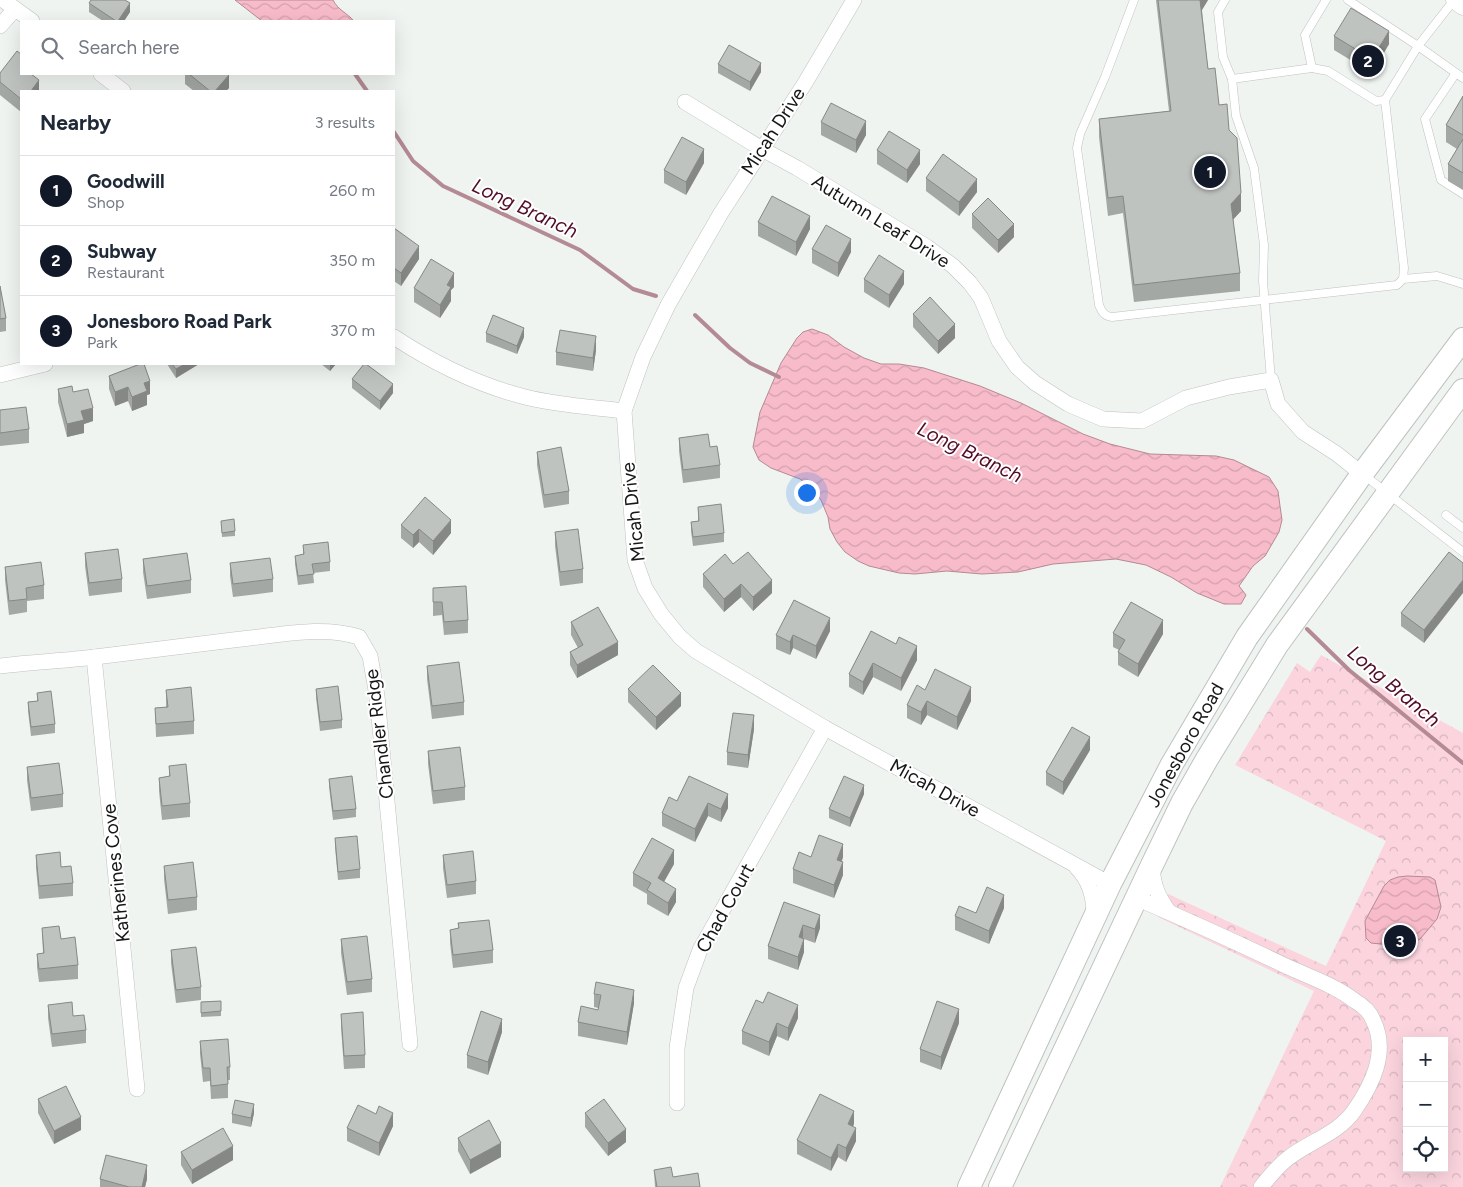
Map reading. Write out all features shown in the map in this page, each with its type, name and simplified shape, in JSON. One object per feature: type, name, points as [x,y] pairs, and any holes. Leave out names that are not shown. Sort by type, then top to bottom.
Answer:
[{"type":"main road","name":"Jonesboro Road","points":[[969,1187],[1110,884],[1172,764],[1247,637],[1362,474],[1463,340]]},
{"type":"main road","name":"Jonesboro Road","points":[[1000,1187],[1152,864],[1182,803],[1207,759],[1277,645],[1461,396]]},
{"type":"main road","points":[[1133,839],[1129,866],[1136,898]]},
{"type":"main road","points":[[1110,884],[1118,893],[1121,913],[1113,948]]},
{"type":"street","name":"Micah Drive","points":[[854,0],[804,83],[721,213],[668,305],[643,357],[624,411],[635,560],[645,588],[661,614],[680,638],[696,650],[825,728],[1110,884]]},
{"type":"street","points":[[1455,0],[1463,6]]},
{"type":"street","points":[[0,26],[9,4],[31,20]]},
{"type":"street","points":[[102,75],[122,90]]},
{"type":"street","name":"Autumn Leaf Drive","points":[[685,102],[762,149],[798,168],[926,247],[953,266],[970,283],[981,298],[999,341],[1017,367],[1035,383],[1068,404],[1103,419],[1142,421],[1186,398],[1229,387],[1271,380]]},
{"type":"street","points":[[395,338],[425,357],[478,383],[526,398],[624,411]]},
{"type":"street","points":[[0,375],[41,365]]},
{"type":"street","points":[[1271,380],[1278,404],[1303,432],[1337,454],[1362,474]]},
{"type":"street","name":"Chandler Ridge","points":[[0,666],[288,634],[330,631],[359,638],[370,656],[377,696],[410,1044]]},
{"type":"street","name":"Katherines Cove","points":[[94,657],[137,1089]]},
{"type":"street","name":"Chad Court","points":[[676,1103],[676,1048],[686,988],[700,950],[825,728]]},
{"type":"street","points":[[1072,863],[1084,876],[1093,896],[1094,920]]},
{"type":"street","points":[[1152,864],[1156,891],[1169,912]]},
{"type":"street","points":[[1136,898],[1343,993],[1365,1009],[1373,1019],[1380,1048],[1378,1061],[1370,1085],[1352,1114],[1332,1131],[1287,1158],[1261,1187]]},
{"type":"lane","points":[[1134,0],[1105,77],[1080,134],[1077,148],[1100,304],[1102,312],[1106,316],[1112,317],[1397,285],[1403,279],[1404,268],[1385,100],[1418,46],[1455,0]]},
{"type":"lane","points":[[1226,0],[1218,12],[1224,57],[1232,79],[1236,116],[1254,168],[1264,245],[1264,300],[1271,380]]},
{"type":"lane","points":[[1312,68],[1304,35],[1326,0]]},
{"type":"lane","points":[[1348,0],[1463,78]]},
{"type":"lane","points":[[1232,79],[1312,68],[1328,71],[1376,101],[1385,100]]},
{"type":"lane","points":[[1456,73],[1425,119],[1441,180],[1463,194]]},
{"type":"lane","points":[[1403,279],[1437,276],[1460,281],[1463,284]]},
{"type":"lane","points":[[1362,474],[1463,552]]},
{"type":"lane","points":[[1446,515],[1463,528]]},
{"type":"green space","points":[[1321,655],[1463,733],[1463,1187],[1220,1187],[1314,991],[1158,917],[1168,894],[1326,966],[1386,841],[1235,765],[1297,663],[1310,672]]},
{"type":"water","points":[[235,0],[333,0],[353,20],[261,20]]},
{"type":"water","points":[[812,329],[828,335],[864,358],[881,364],[899,364],[924,368],[980,386],[1021,403],[1083,434],[1110,444],[1150,454],[1216,456],[1234,460],[1269,477],[1278,491],[1282,520],[1279,532],[1265,556],[1253,566],[1239,586],[1246,595],[1241,604],[1224,604],[1197,593],[1171,577],[1146,565],[1116,559],[1053,564],[1018,572],[982,574],[947,571],[915,574],[899,573],[869,566],[858,561],[845,552],[837,542],[830,529],[828,517],[821,500],[813,490],[800,479],[771,468],[759,460],[753,447],[760,412],[781,363],[797,338],[803,332]]},
{"type":"water","points":[[1407,876],[1430,877],[1435,880],[1441,907],[1437,919],[1420,939],[1411,944],[1400,946],[1371,943],[1366,938],[1365,921],[1384,886],[1390,880]]},
{"type":"building","points":[[91,0],[125,0],[130,3],[119,20],[114,20],[89,3]]},
{"type":"building","points":[[1158,0],[1200,0],[1208,69],[1215,68],[1219,105],[1227,104],[1229,130],[1237,138],[1241,193],[1231,204],[1240,273],[1134,285],[1123,196],[1108,198],[1099,119],[1171,111]]},
{"type":"building","points":[[1351,8],[1389,31],[1372,59],[1334,36]]},
{"type":"building","points":[[729,45],[761,63],[750,82],[718,64]]},
{"type":"building","points":[[17,51],[20,53],[20,75],[32,75],[39,80],[32,90],[20,90],[20,98],[0,82],[0,73]]},
{"type":"building","points":[[190,75],[229,75],[216,90],[209,90]]},
{"type":"building","points":[[1463,96],[1463,135],[1446,125]]},
{"type":"building","points":[[831,103],[866,121],[856,140],[821,122]]},
{"type":"building","points":[[889,131],[920,150],[907,170],[877,150]]},
{"type":"building","points":[[682,137],[704,149],[686,182],[664,170]]},
{"type":"building","points":[[1463,139],[1463,173],[1448,164]]},
{"type":"building","points":[[943,154],[977,179],[959,202],[926,178]]},
{"type":"building","points":[[772,196],[810,216],[796,242],[758,222]]},
{"type":"building","points":[[988,198],[1014,224],[998,240],[972,214]]},
{"type":"building","points":[[826,225],[851,239],[838,263],[812,249]]},
{"type":"building","points":[[395,229],[419,246],[401,273],[395,269]]},
{"type":"building","points":[[879,255],[904,271],[889,295],[864,279]]},
{"type":"building","points":[[431,259],[454,273],[447,285],[451,287],[440,305],[414,288]]},
{"type":"building","points":[[0,286],[6,318],[0,319]]},
{"type":"building","points":[[930,297],[955,324],[938,341],[913,314]]},
{"type":"building","points":[[493,315],[524,328],[517,346],[486,333]]},
{"type":"building","points":[[560,330],[596,336],[593,358],[556,352]]},
{"type":"building","points":[[137,365],[144,365],[150,381],[144,383],[147,391],[132,397],[128,387],[115,392],[109,376]]},
{"type":"building","points":[[173,365],[183,365],[176,369]]},
{"type":"building","points":[[363,365],[367,365],[393,384],[380,401],[352,379]]},
{"type":"building","points":[[72,386],[73,392],[88,389],[93,408],[81,411],[84,420],[67,424],[58,389]]},
{"type":"building","points":[[26,407],[29,429],[0,433],[0,410]]},
{"type":"building","points":[[708,434],[710,447],[717,446],[720,465],[683,470],[679,438]]},
{"type":"building","points":[[561,447],[569,491],[544,495],[537,452]]},
{"type":"building","points":[[425,497],[451,520],[433,541],[419,529],[413,535],[401,525]]},
{"type":"building","points":[[721,504],[724,533],[693,537],[691,522],[699,521],[698,507]]},
{"type":"building","points":[[234,519],[235,531],[222,533],[221,521]]},
{"type":"building","points":[[578,529],[583,569],[560,572],[555,532]]},
{"type":"building","points":[[328,542],[330,562],[312,564],[314,574],[298,576],[295,556],[304,554],[303,545]]},
{"type":"building","points":[[118,549],[122,579],[89,583],[85,553]]},
{"type":"building","points":[[748,552],[772,580],[753,597],[741,584],[724,599],[703,574],[725,554],[733,564]]},
{"type":"building","points":[[1449,552],[1463,563],[1463,580],[1424,630],[1401,613]]},
{"type":"building","points":[[187,553],[191,580],[147,586],[143,559]]},
{"type":"building","points":[[270,558],[273,579],[233,584],[230,563]]},
{"type":"building","points":[[41,562],[44,585],[26,588],[27,599],[9,601],[5,567]]},
{"type":"building","points":[[466,586],[468,620],[444,622],[442,602],[433,602],[433,588]]},
{"type":"building","points":[[794,600],[830,618],[816,646],[793,635],[790,642],[776,635]]},
{"type":"building","points":[[1131,602],[1163,620],[1138,664],[1118,652],[1125,640],[1113,633]]},
{"type":"building","points":[[598,607],[618,642],[577,665],[570,652],[583,645],[571,622]]},
{"type":"building","points":[[871,631],[896,644],[899,637],[917,646],[901,678],[873,663],[863,682],[849,674]]},
{"type":"building","points":[[459,662],[464,702],[432,706],[427,666]]},
{"type":"building","points":[[653,665],[681,693],[656,717],[628,689]]},
{"type":"building","points":[[935,669],[971,687],[957,717],[927,701],[921,712],[907,705],[917,685],[925,690]]},
{"type":"building","points":[[338,686],[342,720],[320,722],[316,689]]},
{"type":"building","points":[[191,687],[194,721],[156,724],[155,708],[168,707],[166,690]]},
{"type":"building","points":[[51,691],[55,724],[31,727],[28,702],[38,701],[37,693]]},
{"type":"building","points":[[733,713],[754,715],[748,755],[727,752]]},
{"type":"building","points":[[1072,727],[1090,737],[1063,782],[1046,772]]},
{"type":"building","points":[[460,747],[465,787],[433,791],[428,751]]},
{"type":"building","points":[[59,763],[63,794],[31,798],[27,767]]},
{"type":"building","points":[[186,764],[190,803],[162,806],[159,778],[170,776],[169,766]]},
{"type":"building","points":[[352,776],[356,809],[333,811],[329,779]]},
{"type":"building","points":[[689,776],[728,794],[721,809],[708,803],[695,829],[662,813],[669,797],[677,801]]},
{"type":"building","points":[[844,776],[864,785],[850,818],[829,809]]},
{"type":"building","points":[[819,835],[843,844],[837,860],[843,862],[834,885],[793,869],[799,852],[811,857]]},
{"type":"building","points":[[357,836],[360,869],[338,872],[335,838]]},
{"type":"building","points":[[652,838],[674,850],[658,878],[676,889],[668,903],[647,890],[651,883],[633,873]]},
{"type":"building","points":[[473,851],[476,881],[447,885],[443,855]]},
{"type":"building","points":[[60,852],[61,867],[71,866],[73,883],[39,886],[36,855]]},
{"type":"building","points":[[193,862],[197,897],[168,900],[164,866]]},
{"type":"building","points":[[987,887],[1004,895],[989,931],[955,916],[959,906],[976,913]]},
{"type":"building","points":[[784,902],[820,915],[815,929],[803,925],[799,937],[804,939],[798,957],[768,946]]},
{"type":"building","points":[[489,920],[493,950],[453,955],[450,930],[459,928],[458,923]]},
{"type":"building","points":[[59,926],[61,939],[75,937],[78,965],[39,969],[37,954],[44,953],[42,928]]},
{"type":"building","points":[[367,936],[372,979],[347,982],[341,939]]},
{"type":"building","points":[[196,947],[201,987],[176,990],[171,950]]},
{"type":"building","points":[[596,982],[634,990],[627,1032],[578,1022],[581,1006],[598,1010],[601,995],[594,994]]},
{"type":"building","points":[[768,992],[798,1005],[788,1028],[777,1023],[769,1042],[742,1031],[756,1000],[763,1003]]},
{"type":"building","points":[[221,1001],[221,1011],[201,1013],[201,1002]]},
{"type":"building","points":[[937,1001],[959,1009],[941,1057],[920,1049]]},
{"type":"building","points":[[72,1002],[73,1016],[84,1015],[86,1030],[52,1034],[48,1005]]},
{"type":"building","points":[[481,1011],[502,1019],[488,1062],[467,1055]]},
{"type":"building","points":[[363,1012],[365,1055],[344,1056],[341,1014]]},
{"type":"building","points":[[228,1039],[230,1067],[227,1067],[228,1084],[211,1086],[210,1068],[203,1068],[200,1041]]},
{"type":"building","points":[[66,1086],[81,1117],[54,1131],[38,1099]]},
{"type":"building","points":[[820,1094],[854,1111],[848,1124],[856,1128],[846,1148],[838,1144],[831,1158],[797,1140]]},
{"type":"building","points":[[604,1099],[626,1129],[608,1143],[585,1113]]},
{"type":"building","points":[[235,1100],[254,1104],[251,1118],[232,1114]]},
{"type":"building","points":[[358,1105],[376,1114],[379,1106],[393,1113],[379,1143],[347,1128]]},
{"type":"building","points":[[489,1120],[501,1143],[470,1160],[458,1138]]},
{"type":"building","points":[[223,1128],[233,1146],[192,1170],[181,1152]]},
{"type":"building","points":[[106,1155],[147,1165],[142,1187],[129,1187],[100,1179]]},
{"type":"building","points":[[671,1167],[673,1177],[698,1173],[700,1187],[657,1187],[654,1170]]},
{"type":"waterway","name":"Long Branch","points":[[356,75],[366,90]]},
{"type":"waterway","name":"Long Branch","points":[[395,134],[413,161],[443,186],[580,250],[633,289],[656,296]]},
{"type":"waterway","name":"Long Branch","points":[[695,315],[730,348],[750,363],[779,377]]},
{"type":"waterway","name":"Long Branch","points":[[1307,629],[1349,670],[1463,763]]},
{"type":"place","name":"Subway","points":[[1368,61]]},
{"type":"place","name":"Goodwill","points":[[1210,172]]},
{"type":"place","name":"Jonesboro Road Park","points":[[1400,941]]}]
